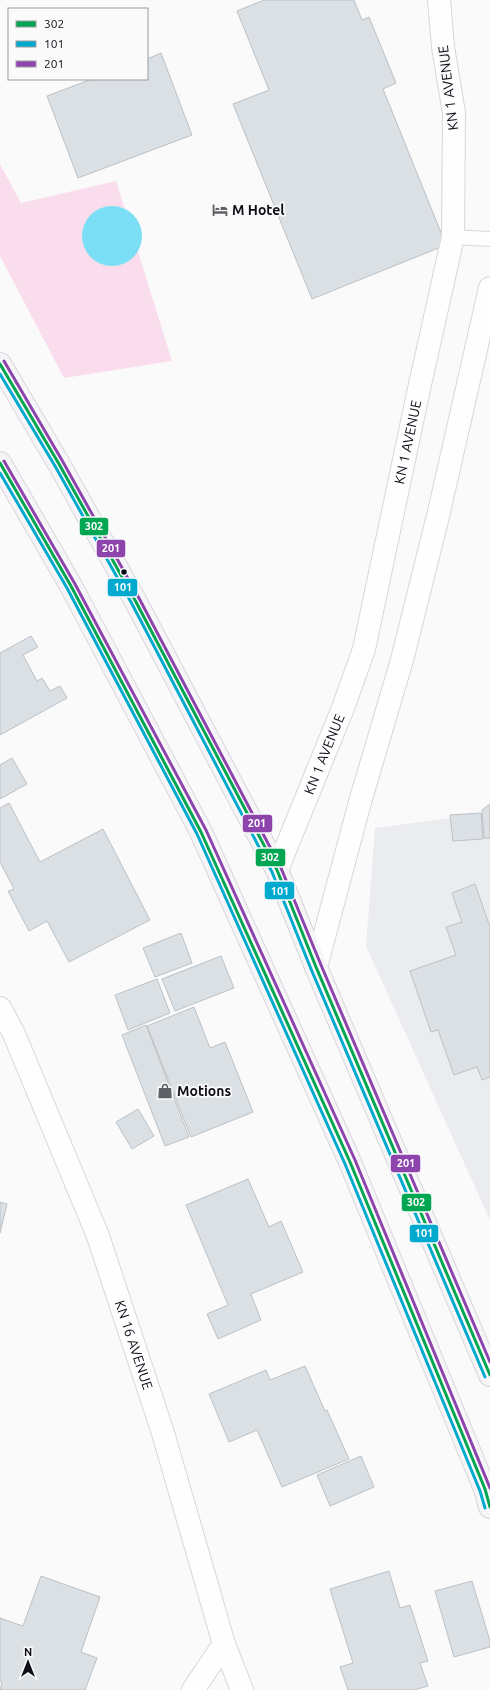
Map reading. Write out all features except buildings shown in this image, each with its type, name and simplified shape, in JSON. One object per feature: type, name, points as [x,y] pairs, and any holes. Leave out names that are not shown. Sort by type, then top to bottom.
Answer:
[{"type":"highway","points":[[0,364],[59,464],[136,602],[277,870],[316,967],[490,1375]]},
{"type":"highway","points":[[0,463],[71,586],[201,832],[350,1162],[486,1489],[490,1507]]},
{"type":"street","name":"KN 1 AVENUE","points":[[277,870],[343,708],[364,649],[419,388],[453,237],[454,113],[443,47],[439,0]]},
{"type":"street","points":[[316,967],[360,802],[402,660],[438,516],[490,288]]},
{"type":"street","name":"KN 16 AVENUE","points":[[0,1008],[14,1034],[98,1236],[164,1433],[224,1644],[242,1690]]},
{"type":"street","points":[[193,1690],[224,1644]]},
{"type":"lane","points":[[453,237],[490,239]]},
{"type":"shaded area","points":[[0,164],[21,203],[116,181],[172,361],[64,378],[0,256]]},
{"type":"shaded area","points":[[490,813],[490,1220],[366,946],[375,828]]},
{"type":"water","points":[[112,206],[129,211],[137,219],[142,236],[137,253],[129,261],[112,266],[95,261],[87,253],[82,236],[87,219],[95,211]]},
{"type":"transit line","name":"201","points":[[4,361],[63,462],[140,600],[281,868],[490,1362]]},
{"type":"transit line","name":"302","points":[[0,364],[59,464],[136,602],[277,870],[316,967],[490,1375]]},
{"type":"transit line","name":"101","points":[[0,374],[55,466],[132,604],[272,872],[311,969],[485,1377]]},
{"type":"transit line","name":"201","points":[[4,461],[75,584],[206,830],[355,1160],[490,1488]]},
{"type":"transit line","name":"302","points":[[0,463],[71,586],[201,832],[350,1162],[485,1489],[490,1507]]},
{"type":"transit line","name":"101","points":[[0,473],[67,588],[197,834],[345,1164],[480,1491],[485,1508]]},
{"type":"place","name":"M Hotel","points":[[220,210]]},
{"type":"place","name":"Motions","points":[[165,1091]]}]
